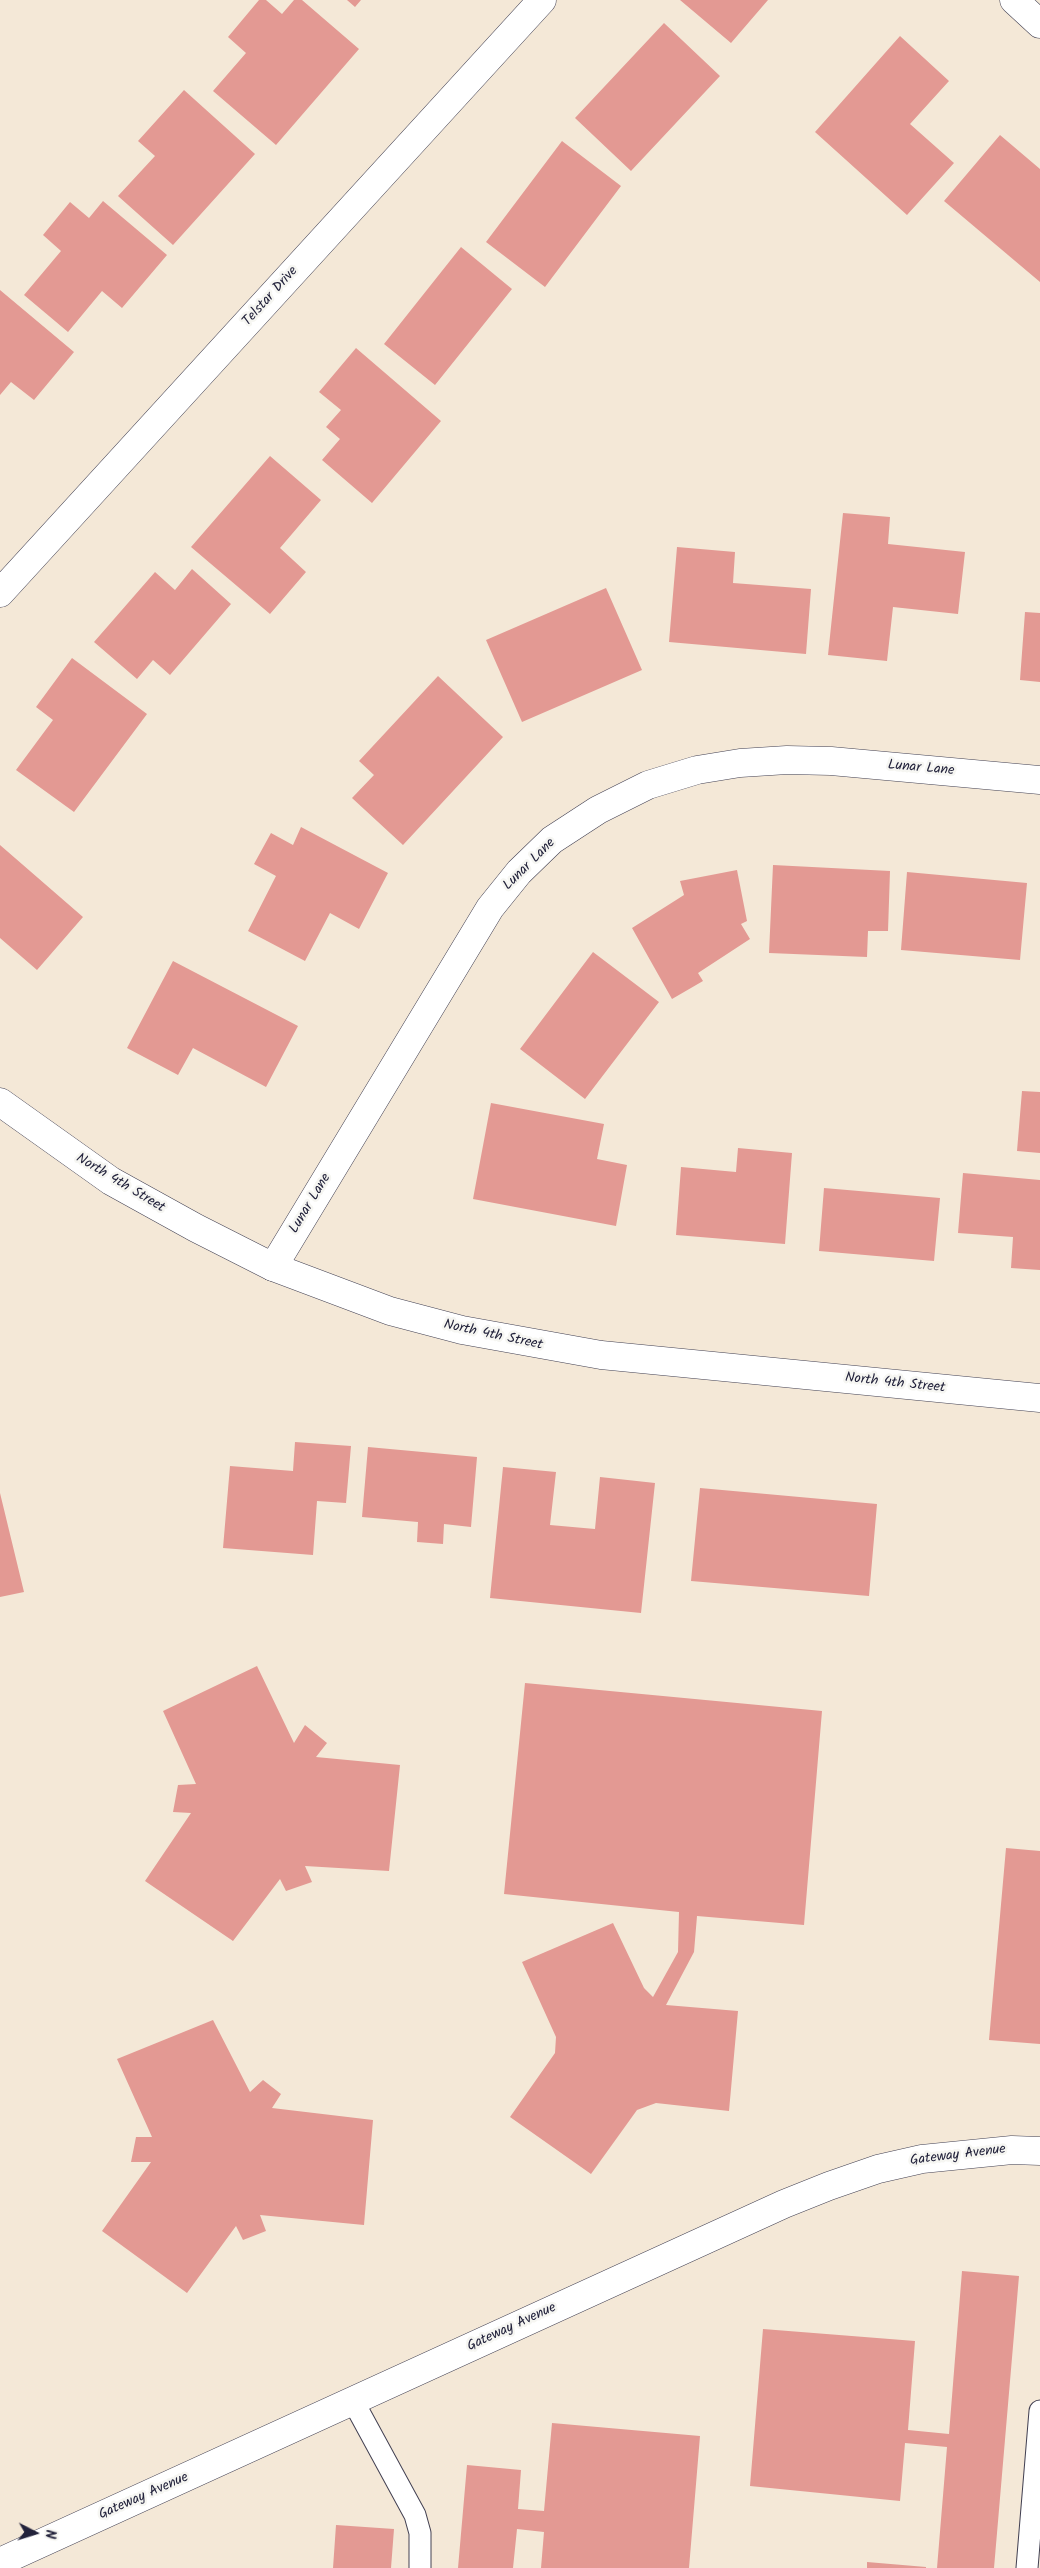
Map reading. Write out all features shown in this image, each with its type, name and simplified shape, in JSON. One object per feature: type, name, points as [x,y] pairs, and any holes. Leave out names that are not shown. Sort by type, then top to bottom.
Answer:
[{"type":"street","name":"Telstar Drive","points":[[0,593],[542,0]]},
{"type":"street","points":[[1014,0],[1040,24]]},
{"type":"street","name":"Lunar Lane","points":[[273,1267],[490,908],[519,872],[552,840],[598,810],[648,785],[697,770],[740,763],[831,761],[1040,780]]},
{"type":"street","name":"North 4th Street","points":[[0,1102],[31,1126],[111,1181],[196,1228],[273,1267],[390,1311],[462,1330],[534,1345],[601,1356],[1040,1398]]},
{"type":"street","name":"Gateway Avenue","points":[[0,2562],[775,2208],[828,2186],[878,2169],[922,2158],[994,2151],[1040,2151]]},
{"type":"lane","points":[[353,2401],[415,2515],[420,2533],[420,2568]]},
{"type":"lane","points":[[1027,2568],[1040,2411]]},
{"type":"building","points":[[259,0],[266,0],[282,14],[294,0],[302,0],[359,49],[276,145],[213,91],[246,53],[228,37]]},
{"type":"building","points":[[347,0],[361,0],[355,7]]},
{"type":"building","points":[[680,0],[768,0],[731,43]]},
{"type":"building","points":[[664,23],[720,76],[631,171],[575,118]]},
{"type":"building","points":[[900,36],[949,81],[910,124],[954,163],[907,215],[815,132]]},
{"type":"building","points":[[184,90],[255,154],[173,245],[118,196],[155,156],[138,141]]},
{"type":"building","points":[[1000,135],[1040,169],[1040,282],[944,201]]},
{"type":"building","points":[[562,141],[621,186],[545,287],[486,242]]},
{"type":"building","points":[[103,201],[167,255],[122,308],[102,291],[68,332],[24,295],[61,251],[43,235],[70,202],[89,218]]},
{"type":"building","points":[[461,247],[512,289],[435,385],[384,344]]},
{"type":"building","points":[[0,290],[74,352],[34,400],[11,382],[0,395]]},
{"type":"building","points":[[356,348],[441,421],[372,503],[322,460],[340,439],[326,427],[341,410],[319,392]]},
{"type":"building","points":[[270,456],[321,500],[280,548],[306,572],[270,614],[191,547]]},
{"type":"building","points":[[843,513],[890,517],[888,544],[965,552],[958,614],[893,607],[887,661],[828,655]]},
{"type":"building","points":[[677,547],[735,552],[733,583],[811,589],[806,654],[669,642]]},
{"type":"building","points":[[192,569],[231,604],[170,675],[153,660],[137,679],[94,642],[155,572],[175,590]]},
{"type":"building","points":[[606,588],[642,670],[522,722],[486,640]]},
{"type":"building","points":[[1025,612],[1040,613],[1040,682],[1020,680]]},
{"type":"building","points":[[72,658],[147,714],[74,812],[16,770],[53,720],[36,707]]},
{"type":"building","points":[[438,676],[503,737],[403,845],[352,798],[374,775],[359,761]]},
{"type":"building","points":[[301,827],[388,873],[359,929],[330,913],[305,961],[248,931],[276,876],[254,864],[271,833],[293,845]]},
{"type":"building","points":[[0,845],[83,917],[37,970],[0,938]]},
{"type":"building","points":[[773,865],[890,871],[888,931],[868,931],[867,957],[769,953]]},
{"type":"building","points":[[737,870],[747,921],[741,924],[750,939],[698,973],[703,981],[672,999],[632,928],[684,895],[680,881]]},
{"type":"building","points":[[907,872],[1027,883],[1020,960],[901,950]]},
{"type":"building","points":[[593,952],[659,1002],[585,1099],[520,1049]]},
{"type":"building","points":[[173,961],[298,1026],[266,1087],[193,1048],[178,1075],[127,1048]]},
{"type":"building","points":[[1022,1091],[1040,1092],[1040,1153],[1017,1151]]},
{"type":"building","points":[[491,1103],[604,1124],[597,1159],[627,1165],[616,1226],[473,1199]]},
{"type":"building","points":[[738,1148],[792,1153],[785,1244],[676,1235],[681,1167],[736,1172]]},
{"type":"building","points":[[963,1173],[1040,1180],[1040,1270],[1011,1268],[1013,1237],[958,1233]]},
{"type":"building","points":[[824,1188],[940,1198],[934,1261],[819,1251]]},
{"type":"building","points":[[295,1442],[351,1446],[346,1503],[317,1501],[313,1555],[223,1548],[230,1466],[293,1471]]},
{"type":"building","points":[[368,1447],[477,1457],[471,1527],[444,1524],[443,1544],[417,1542],[418,1522],[362,1517]]},
{"type":"building","points":[[503,1467],[556,1472],[550,1525],[595,1529],[600,1477],[655,1483],[641,1613],[490,1598]]},
{"type":"building","points":[[700,1488],[877,1504],[869,1596],[691,1581]]},
{"type":"building","points":[[0,1493],[24,1592],[0,1597]]},
{"type":"building","points":[[257,1666],[294,1743],[305,1725],[327,1743],[316,1757],[400,1765],[389,1871],[305,1866],[312,1882],[286,1891],[280,1879],[233,1941],[145,1881],[191,1813],[173,1812],[178,1785],[196,1784],[163,1711]]},
{"type":"building","points":[[525,1683],[822,1711],[804,1925],[697,1916],[694,1952],[666,2005],[738,2011],[729,2111],[656,2103],[637,2110],[591,2174],[510,2117],[555,2053],[556,2037],[522,1962],[613,1923],[644,1988],[653,1997],[678,1952],[679,1912],[504,1894]]},
{"type":"building","points":[[1006,1848],[1040,1851],[1040,2044],[989,2040]]},
{"type":"building","points":[[213,2020],[250,2092],[263,2080],[281,2094],[272,2108],[373,2120],[364,2225],[260,2215],[266,2231],[243,2240],[236,2226],[187,2293],[102,2231],[151,2162],[131,2162],[136,2137],[152,2137],[117,2059]]},
{"type":"building","points":[[962,2271],[1019,2276],[994,2568],[937,2568],[947,2447],[905,2443],[900,2501],[750,2486],[763,2329],[915,2341],[908,2430],[949,2434]]},
{"type":"building","points":[[552,2423],[700,2436],[689,2568],[541,2568],[544,2532],[517,2529],[513,2568],[458,2568],[467,2465],[521,2470],[518,2509],[544,2511]]},
{"type":"building","points":[[336,2525],[394,2529],[391,2568],[333,2568]]},
{"type":"building","points":[[867,2562],[926,2567],[926,2568],[867,2568]]}]
